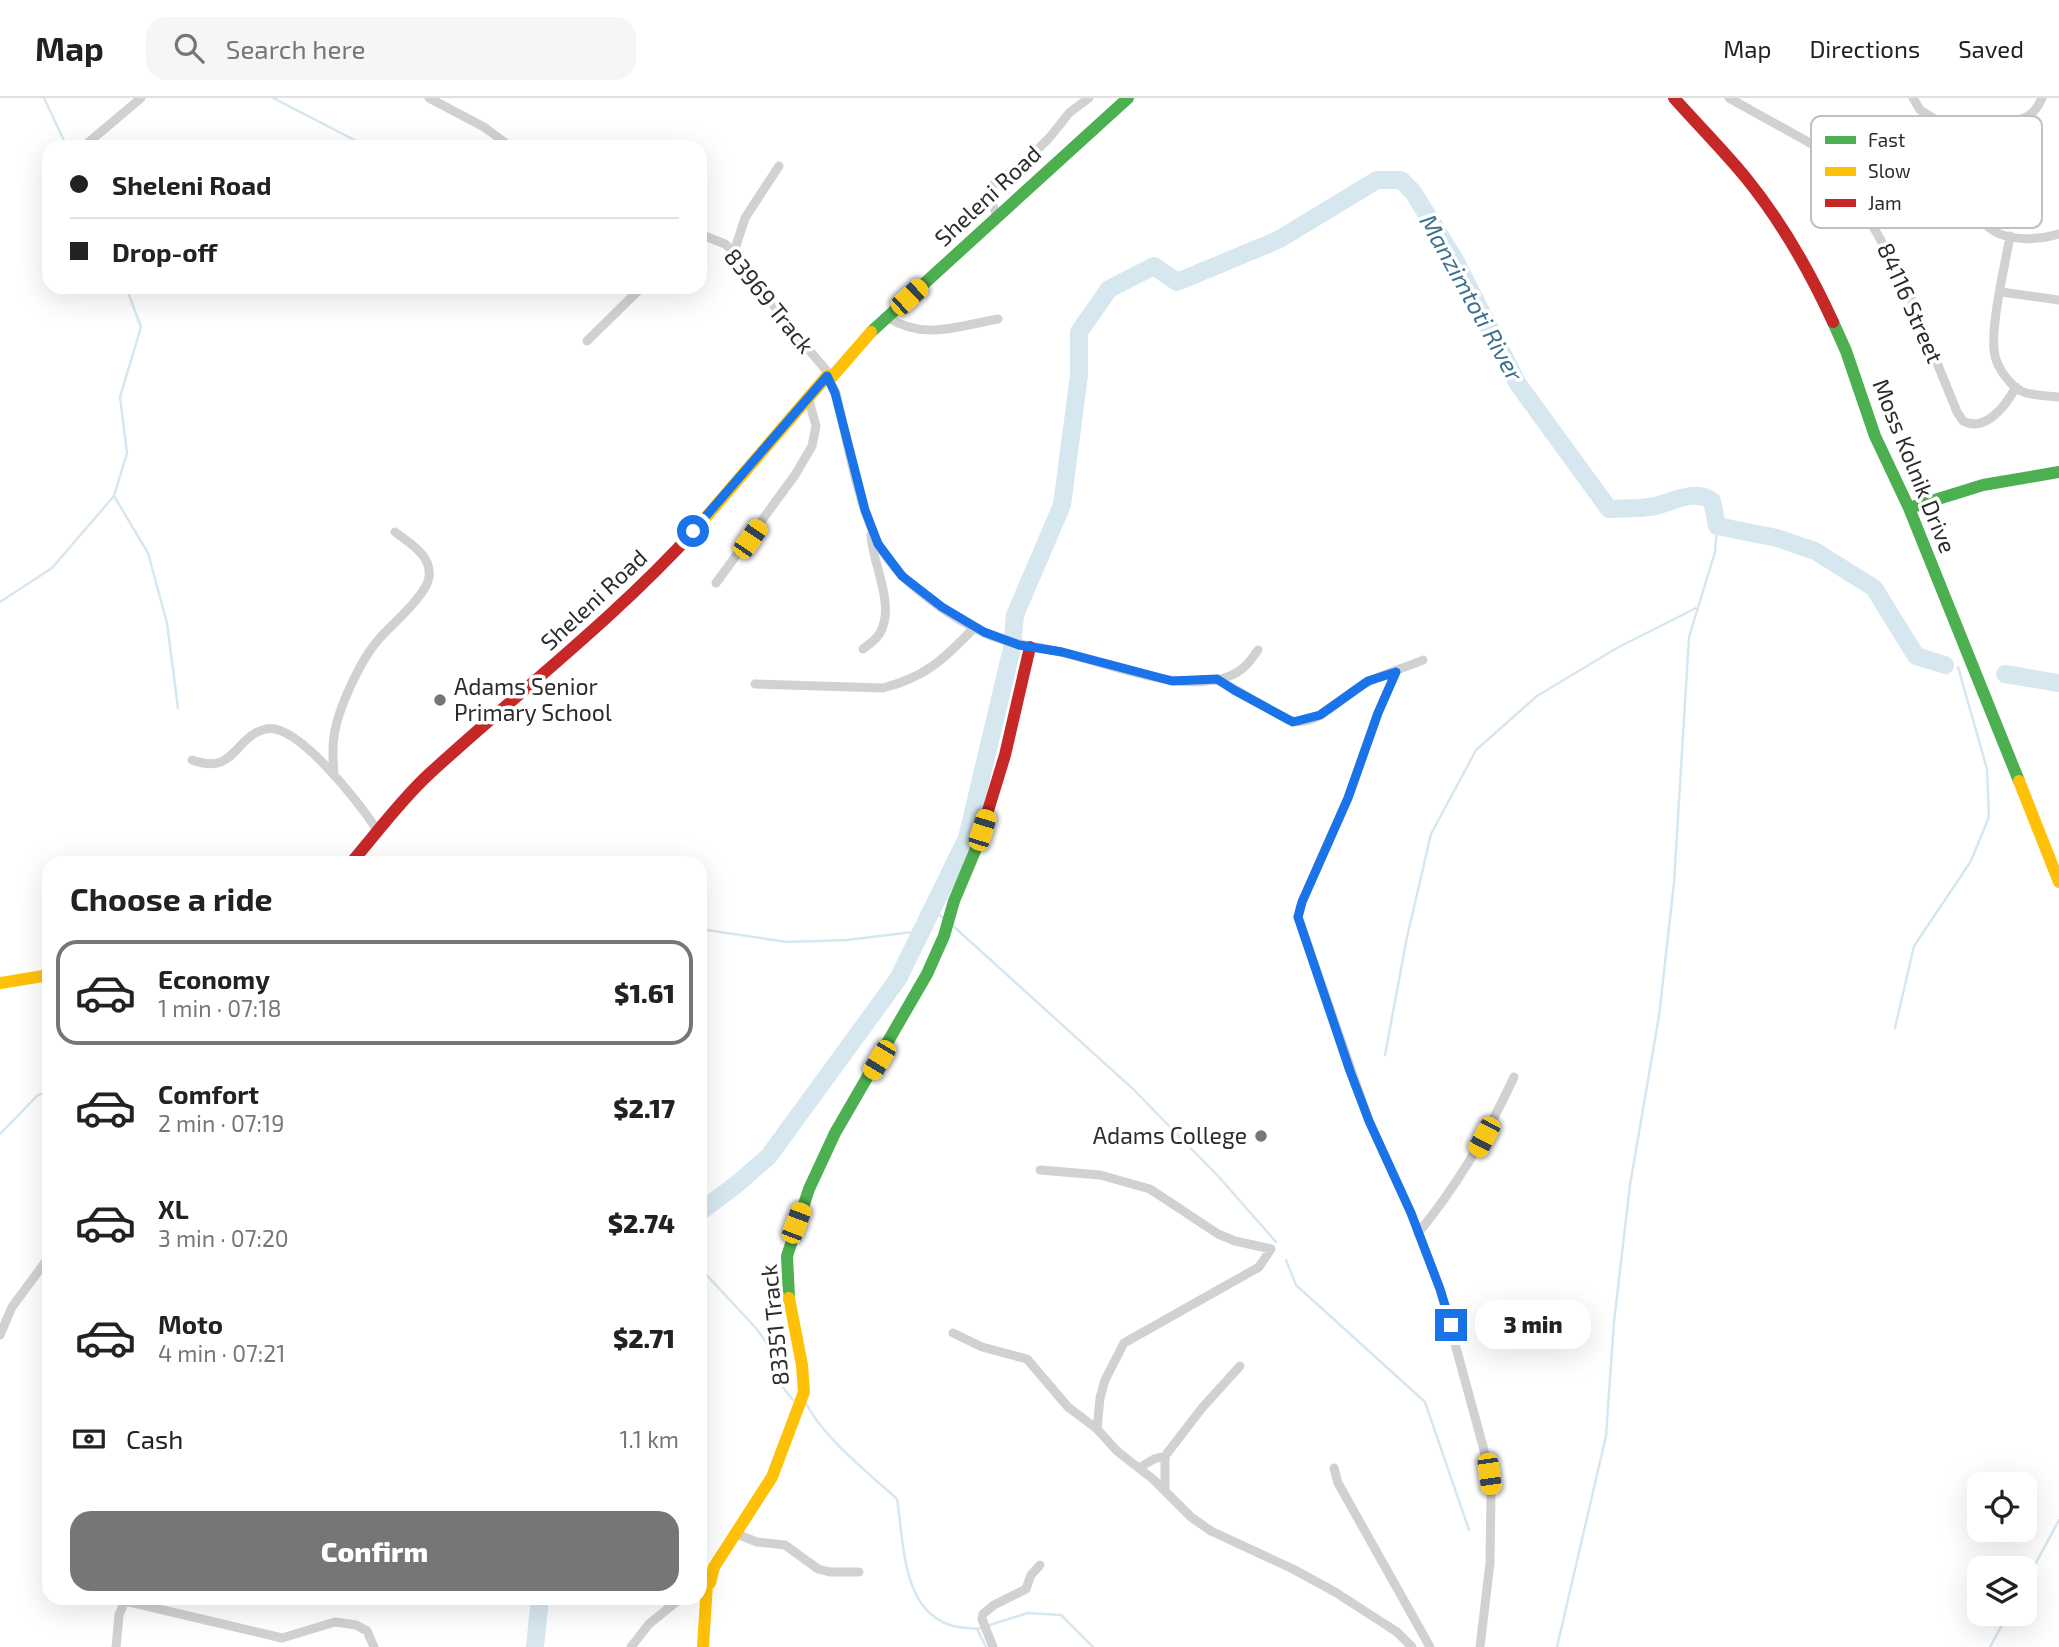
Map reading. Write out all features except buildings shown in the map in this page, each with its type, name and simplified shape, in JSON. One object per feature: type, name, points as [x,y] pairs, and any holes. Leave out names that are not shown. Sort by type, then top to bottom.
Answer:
[{"type":"street","points":[[91,140],[141,98]]},
{"type":"street","points":[[429,98],[484,127],[502,140]]},
{"type":"street","points":[[997,215],[988,195],[993,185],[1028,159],[1069,113],[1089,98]]},
{"type":"street","name":"Moss Kolnik Drive","points":[[1674,98],[1747,179],[1809,272],[1846,351],[1875,436],[1909,508],[2059,882]]},
{"type":"street","name":"84116 Street","points":[[1729,98],[1811,144]]},
{"type":"street","points":[[1913,98],[1920,110],[1930,116]]},
{"type":"street","points":[[2028,116],[2038,107],[2042,98]]},
{"type":"street","name":"Sheleni Road","points":[[357,856],[403,800],[442,761],[575,648],[644,583],[693,531],[808,397],[861,342],[1120,100]]},
{"type":"street","points":[[734,252],[745,218],[779,166]]},
{"type":"street","name":"84116 Street","points":[[1874,228],[1903,279],[1963,421],[1974,425],[1990,418],[2004,408],[2016,387]]},
{"type":"street","points":[[1993,228],[2019,240],[2042,239],[2059,234]]},
{"type":"street","points":[[2010,236],[1995,333],[1994,351],[1998,365],[2016,387],[2027,393],[2059,397]]},
{"type":"street","name":"83969 Track","points":[[707,237],[734,252],[830,376]]},
{"type":"street","points":[[2001,292],[2059,300]]},
{"type":"street","points":[[587,341],[635,294]]},
{"type":"street","points":[[887,317],[905,327],[938,331],[998,319]]},
{"type":"street","points":[[830,376],[885,596],[880,633],[863,649]]},
{"type":"street","points":[[716,583],[750,539],[812,446],[816,426],[808,397]]},
{"type":"street","points":[[1909,508],[1984,485],[2059,471]]},
{"type":"street","points":[[870,528],[878,544],[902,576],[974,628],[998,638],[1172,681],[1231,676],[1242,669],[1258,650]]},
{"type":"street","points":[[334,775],[334,733],[362,661],[421,593],[429,578],[427,562],[422,554],[395,532]]},
{"type":"street","points":[[755,684],[883,688],[925,673],[974,628]]},
{"type":"street","name":"83351 Track","points":[[707,1581],[772,1477],[804,1392],[802,1365],[787,1285],[787,1256],[796,1223],[808,1189],[835,1133],[906,1013],[944,936],[954,901],[975,851],[1004,755],[1025,646]]},
{"type":"street","points":[[1217,679],[1288,720],[1299,722],[1320,715],[1368,681],[1423,660]]},
{"type":"street","points":[[1396,672],[1378,713],[1348,798],[1302,902],[1298,917],[1369,1121],[1419,1233],[1451,1325],[1489,1474],[1490,1563],[1480,1647]]},
{"type":"street","points":[[192,760],[212,765],[224,762],[265,729],[289,733],[334,775],[362,807],[378,831]]},
{"type":"street","points":[[0,982],[42,976]]},
{"type":"street","points":[[1419,1233],[1446,1199],[1475,1154],[1514,1077]]},
{"type":"street","points":[[1040,1170],[1100,1175],[1150,1189],[1218,1234],[1235,1241],[1271,1249],[1259,1266],[1124,1343],[1105,1380],[1097,1429]]},
{"type":"street","points":[[0,1335],[12,1307],[42,1266]]},
{"type":"street","points":[[953,1333],[982,1347],[1027,1359],[1068,1408],[1097,1429],[1117,1451],[1164,1490],[1191,1517],[1211,1531],[1335,1592],[1397,1632],[1412,1647]]},
{"type":"street","points":[[1164,1490],[1165,1456],[1202,1408],[1240,1366]]},
{"type":"street","points":[[1139,1468],[1165,1456]]},
{"type":"street","points":[[1334,1468],[1338,1483],[1430,1647]]},
{"type":"street","points":[[736,1534],[757,1542],[785,1545],[818,1569],[830,1573],[859,1572]]},
{"type":"street","points":[[993,1647],[982,1619],[983,1614],[994,1605],[1026,1589],[1031,1575],[1040,1565]]},
{"type":"street","points":[[116,1647],[119,1615],[123,1605]]},
{"type":"street","points":[[146,1605],[282,1637],[322,1624],[344,1623],[368,1631],[374,1647]]},
{"type":"street","points":[[631,1647],[649,1624],[672,1605]]},
{"type":"street","name":"83351 Track","points":[[703,1647],[704,1605]]},
{"type":"waterway","points":[[44,98],[64,140]]},
{"type":"waterway","points":[[273,98],[354,140]]},
{"type":"waterway","name":"Manzimtoti River","points":[[707,1207],[769,1156],[898,979],[967,838],[1012,648],[1015,615],[1062,505],[1079,375],[1079,332],[1109,289],[1154,266],[1177,282],[1278,240],[1377,180],[1401,180],[1413,192],[1455,260],[1518,384],[1609,509],[1644,508],[1689,496],[1705,497],[1712,501],[1717,526],[1777,538],[1815,551],[1874,588],[1916,656],[1945,665]]},
{"type":"waterway","points":[[0,602],[52,568],[114,496],[127,453],[120,397],[141,327],[129,294]]},
{"type":"waterway","points":[[114,496],[148,553],[167,623],[178,708]]},
{"type":"waterway","points":[[1557,1647],[1606,1436],[1614,1322],[1630,1185],[1659,1016],[1674,883],[1689,637],[1715,552],[1717,526]]},
{"type":"waterway","points":[[1385,1055],[1407,937],[1431,834],[1476,750],[1537,696],[1617,648],[1696,608]]},
{"type":"waterway","points":[[1895,1028],[1914,946],[1971,861],[1989,817],[1987,769],[1958,667]]},
{"type":"waterway","name":"Manzimtoti River","points":[[2005,674],[2059,683]]},
{"type":"waterway","points":[[932,908],[943,918]]},
{"type":"waterway","points":[[952,925],[1133,1089],[1219,1177],[1276,1242]]},
{"type":"waterway","points":[[707,930],[787,942],[847,940],[921,931]]},
{"type":"waterway","points":[[0,1134],[42,1094]]},
{"type":"waterway","points":[[1286,1260],[1296,1285],[1425,1402],[1469,1530]]},
{"type":"waterway","points":[[707,1276],[766,1342],[777,1380],[793,1400]]},
{"type":"waterway","points":[[806,1403],[823,1429],[897,1499],[908,1571],[922,1604],[934,1617],[950,1625],[977,1629],[986,1647]]},
{"type":"waterway","points":[[2037,1561],[2059,1520]]},
{"type":"waterway","name":"Manzimtoti River","points":[[535,1647],[539,1605]]},
{"type":"waterway","points":[[977,1629],[1028,1613],[1061,1615],[1093,1647]]},
{"type":"waterway","points":[[1990,1647],[2001,1626]]},
{"type":"traffic: fast","points":[[871,332],[1128,98]]},
{"type":"traffic: fast","points":[[1833,322],[1846,351],[1875,436],[1909,508],[2019,781]]},
{"type":"traffic: fast","points":[[1909,508],[1983,485],[2059,472]]},
{"type":"traffic: fast","points":[[789,1298],[787,1256],[809,1189],[835,1133],[927,974],[944,936],[954,901],[987,814]]},
{"type":"traffic: slow","points":[[695,530],[827,376],[832,377],[871,332]]},
{"type":"traffic: slow","points":[[2019,781],[2059,882]]},
{"type":"traffic: slow","points":[[0,983],[42,976]]},
{"type":"traffic: slow","points":[[707,1584],[710,1583],[714,1567],[772,1477],[804,1392],[802,1365],[789,1298]]},
{"type":"traffic: slow","points":[[703,1647],[706,1605]]},
{"type":"traffic: jam","points":[[1674,98],[1759,194],[1805,266],[1833,322]]},
{"type":"traffic: jam","points":[[357,856],[428,775],[631,595],[695,530]]},
{"type":"traffic: jam","points":[[987,814],[1005,755],[1030,647]]},
{"type":"place","name":"Adams Senior Primary School","points":[[440,700]]},
{"type":"place","name":"Adams College","points":[[1261,1136]]},
{"type":"route","points":[[693,531],[827,376],[835,393],[870,528],[878,544],[902,576],[965,623],[1019,645],[1062,652],[1149,676],[1172,681],[1217,679],[1293,722],[1320,715],[1368,681],[1396,672],[1378,713],[1348,798],[1309,884],[1298,917],[1350,1071],[1369,1121],[1411,1213],[1451,1325]]}]
